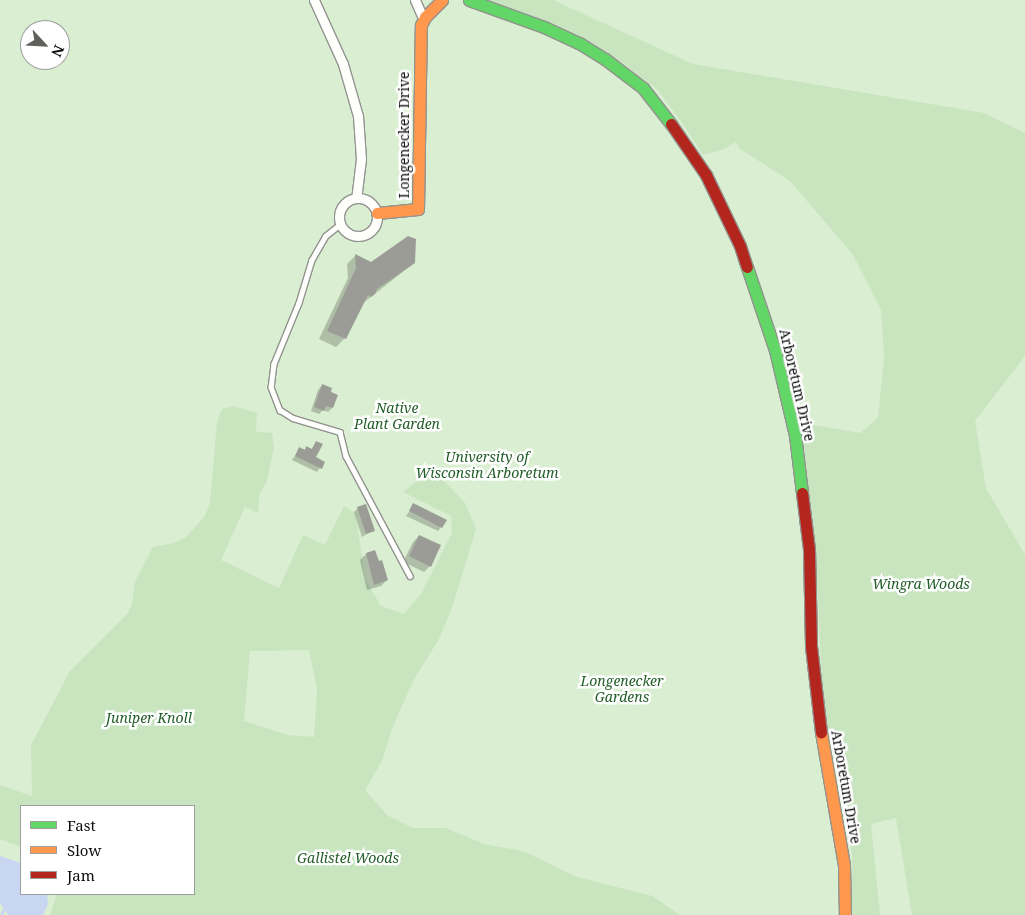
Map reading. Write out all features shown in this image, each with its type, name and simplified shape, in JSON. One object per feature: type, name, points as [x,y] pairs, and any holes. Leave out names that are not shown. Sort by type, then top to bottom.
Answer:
[{"type":"street","points":[[314,0],[343,64],[358,116],[360,159],[356,198]]},
{"type":"street","points":[[415,0],[424,20],[442,0]]},
{"type":"street","name":"Arboretum Drive","points":[[469,0],[544,27],[578,43],[605,59],[643,88],[685,141],[706,175],[740,246],[775,350],[795,435],[809,549],[815,693],[844,865],[845,915]]},
{"type":"street","name":"Longenecker Drive","points":[[377,213],[418,209],[420,41],[424,20]]},
{"type":"street","points":[[356,198],[372,204],[377,213],[375,226],[367,235],[354,236],[340,225],[342,208],[350,200],[356,198]]},
{"type":"lane","points":[[340,225],[326,236],[312,260],[299,302],[274,364],[271,387],[280,410],[294,418],[340,432],[346,456],[410,576]]},
{"type":"green space","name":"University of Wisconsin Arboretum","points":[[0,0],[1025,0],[1025,915],[0,915]]},
{"type":"green space","name":"Wingra Woods","points":[[487,0],[553,0],[693,64],[984,113],[1025,133],[1025,356],[975,421],[986,488],[1025,555],[1025,915],[912,915],[896,818],[871,824],[880,915],[852,915],[852,855],[841,787],[823,713],[818,597],[802,427],[813,425],[860,433],[878,418],[884,357],[881,310],[853,255],[790,181],[740,149],[736,142],[724,149],[703,155],[657,89],[615,57],[539,20]]},
{"type":"green space","points":[[233,406],[257,413],[256,432],[272,433],[274,447],[267,481],[259,496],[258,513],[245,507],[221,560],[279,588],[303,535],[325,545],[344,506],[356,514],[365,579],[381,606],[404,614],[421,594],[452,533],[451,516],[403,492],[433,469],[465,503],[476,529],[452,608],[439,639],[413,681],[393,726],[382,761],[365,790],[387,815],[413,828],[446,828],[484,844],[523,851],[577,877],[652,896],[680,915],[50,915],[57,895],[195,895],[195,805],[20,805],[20,847],[0,839],[0,785],[32,796],[31,745],[70,671],[128,613],[132,604],[135,582],[153,547],[174,543],[186,537],[205,516],[210,503],[217,422],[222,409]],"holes":[[[309,650],[317,689],[314,737],[288,735],[244,721],[250,651]]]},
{"type":"water","points":[[0,856],[20,863],[20,895],[47,895],[48,904],[43,915],[8,915],[0,903]]},
{"type":"building","points":[[408,236],[416,239],[415,263],[377,289],[371,297],[368,295],[346,339],[327,331],[356,268],[355,254],[371,262]]},
{"type":"building","points":[[322,384],[332,388],[331,392],[338,395],[333,408],[326,406],[324,411],[314,407]]},
{"type":"building","points":[[316,441],[323,444],[316,457],[325,462],[322,469],[295,456],[299,447],[305,450],[306,446],[312,449]]},
{"type":"building","points":[[413,503],[447,520],[442,528],[409,511]]},
{"type":"building","points":[[366,504],[375,531],[366,534],[357,507]]},
{"type":"building","points":[[419,535],[441,545],[431,567],[409,556]]},
{"type":"building","points":[[375,550],[379,561],[382,560],[388,580],[374,585],[366,553]]},
{"type":"waterway","points":[[1,915],[5,906]]},
{"type":"traffic: fast","points":[[469,0],[544,27],[579,43],[605,59],[643,88],[671,124]]},
{"type":"traffic: fast","points":[[747,267],[775,350],[795,435],[802,493]]},
{"type":"traffic: slow","points":[[377,213],[418,209],[421,25],[425,17],[442,0]]},
{"type":"traffic: slow","points":[[821,732],[844,865],[845,915]]},
{"type":"traffic: jam","points":[[671,124],[706,175],[740,246],[747,267]]},
{"type":"traffic: jam","points":[[802,493],[809,549],[811,646],[821,732]]},
{"type":"park label","name":"Native Plant Garden","points":[[397,416]]},
{"type":"park label","name":"Longenecker Gardens","points":[[622,690]]},
{"type":"park label","name":"Juniper Knoll","points":[[149,718]]},
{"type":"park label","name":"Gallistel Woods","points":[[348,858]]}]
